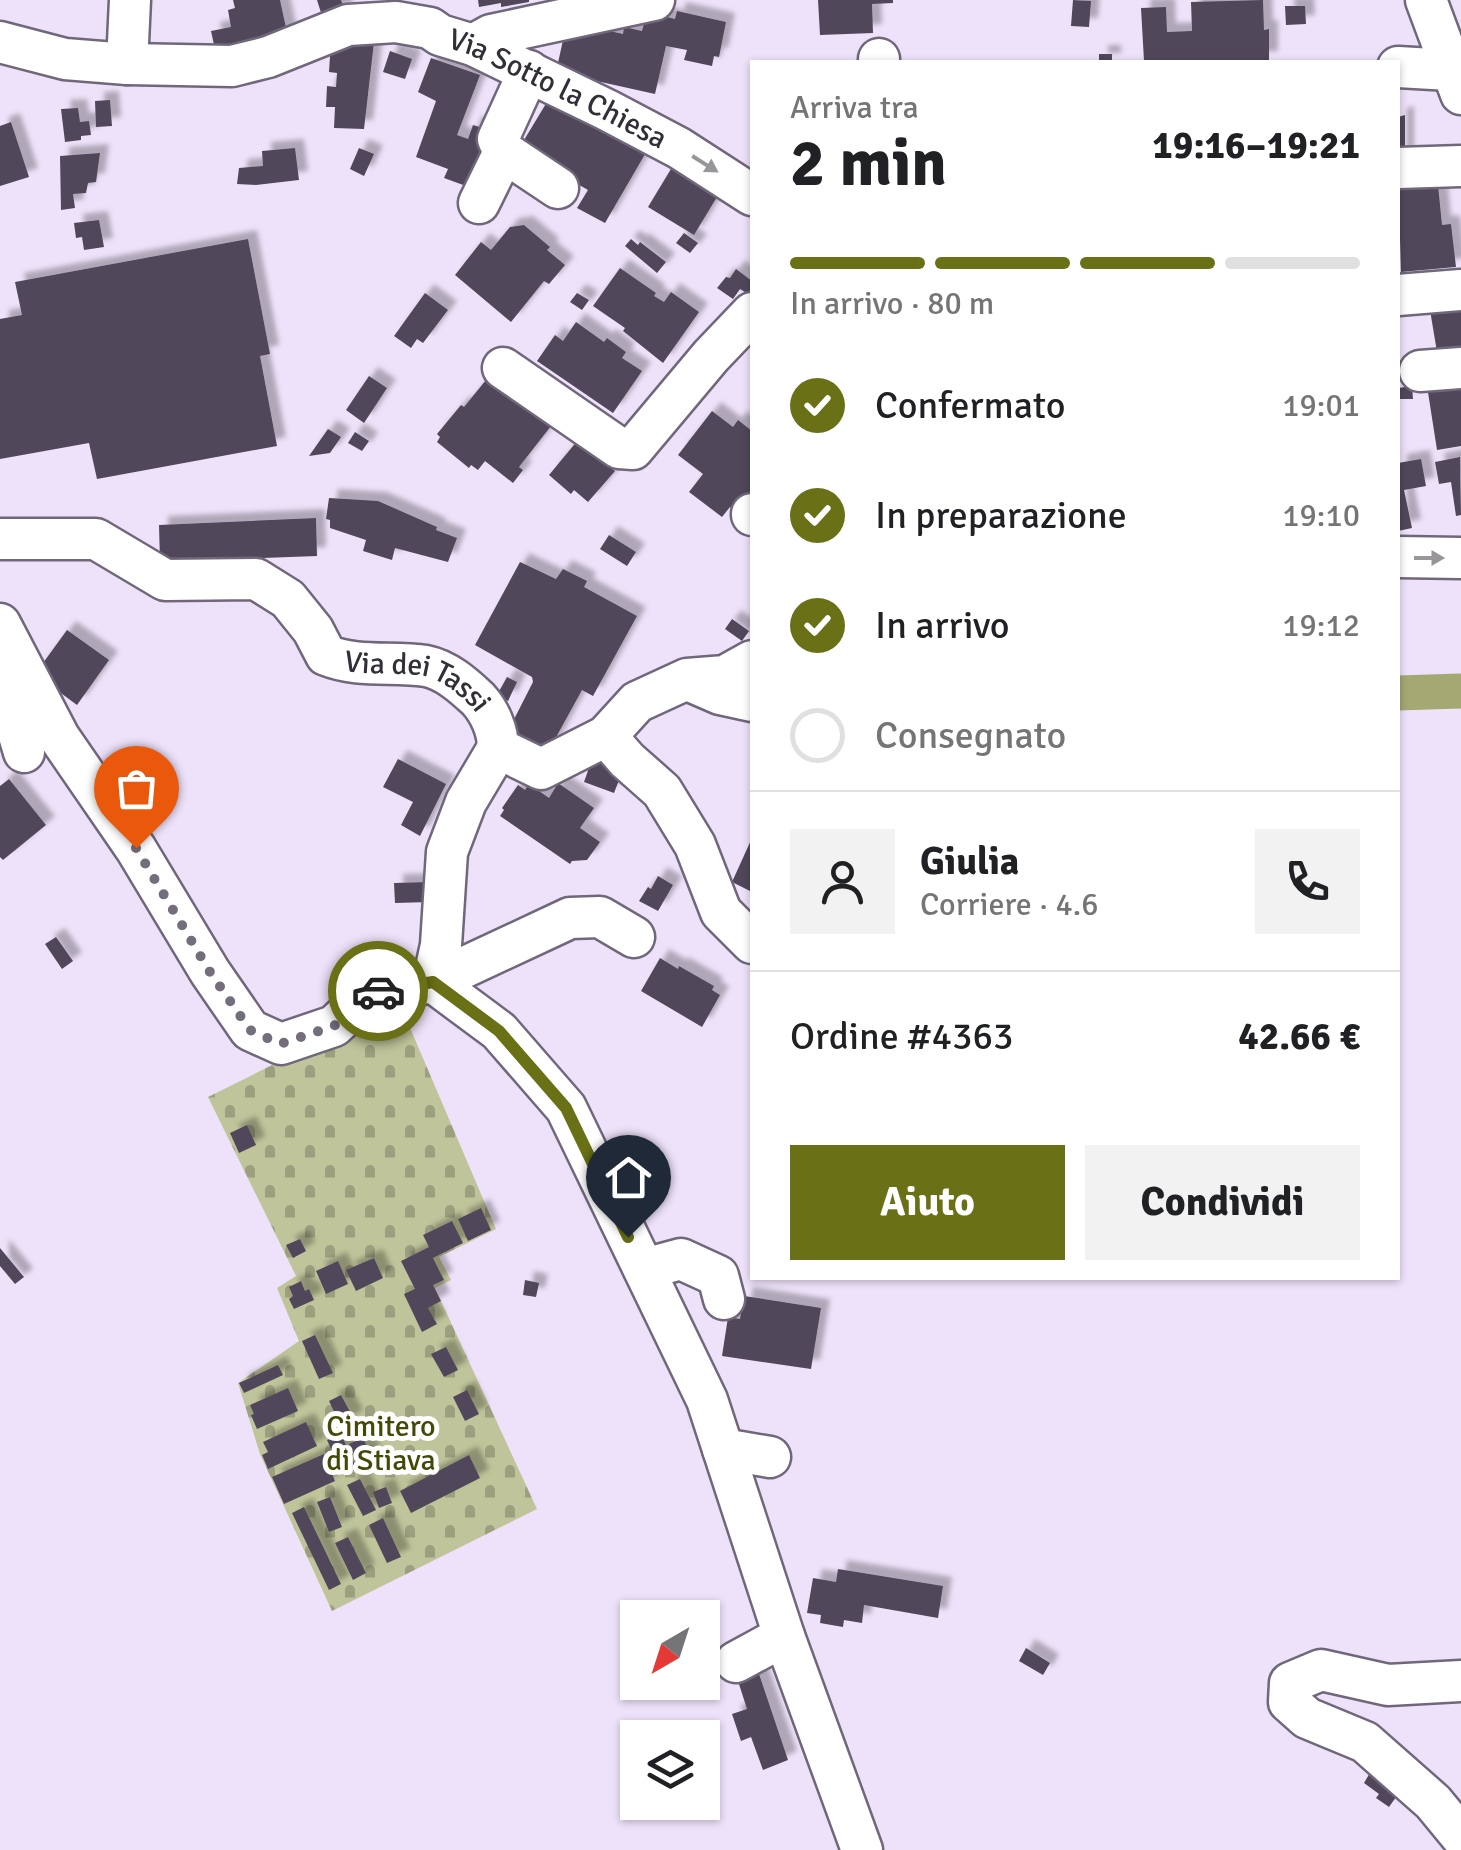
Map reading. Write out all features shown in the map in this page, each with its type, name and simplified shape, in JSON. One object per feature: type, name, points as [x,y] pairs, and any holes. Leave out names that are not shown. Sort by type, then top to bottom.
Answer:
[{"type":"street","points":[[127,64],[130,0]]},
{"type":"street","points":[[472,45],[491,35],[654,0]]},
{"type":"street","points":[[1426,0],[1456,82]]},
{"type":"street","name":"Via Sotto la Chiesa","points":[[0,42],[64,59],[232,66],[268,58],[348,25],[409,12],[440,34],[529,71],[679,148],[750,194]]},
{"type":"street","points":[[1400,68],[1456,82]]},
{"type":"street","points":[[529,71],[498,139],[504,152],[558,188]]},
{"type":"street","points":[[478,203],[504,152]]},
{"type":"street","points":[[1400,168],[1461,166]]},
{"type":"street","points":[[1400,296],[1461,290]]},
{"type":"street","points":[[504,368],[619,448],[633,449],[750,315]]},
{"type":"street","points":[[1420,371],[1461,368]]},
{"type":"street","name":"Via dei Tassi","points":[[0,539],[96,539],[164,580],[256,579],[288,599],[313,630],[326,655],[342,662],[428,666],[448,674],[486,708],[498,748],[541,769],[606,736]]},
{"type":"street","points":[[1400,557],[1461,558]]},
{"type":"street","points":[[1,631],[59,736],[136,848],[210,972],[250,1030],[280,1044],[334,1026],[369,993],[433,982],[570,918],[600,917],[634,938]]},
{"type":"street","points":[[750,662],[726,676],[687,679],[638,702],[606,736],[662,791],[695,846],[721,912],[750,941]]},
{"type":"street","points":[[0,672],[24,752]]},
{"type":"street","points":[[687,679],[720,694],[750,701]]},
{"type":"street","points":[[433,982],[441,945],[447,852],[466,802],[498,748]]},
{"type":"street","points":[[433,982],[499,1031],[566,1108],[707,1400],[797,1637],[862,1850]]},
{"type":"street","points":[[644,1270],[680,1259],[718,1276],[724,1299]]},
{"type":"street","points":[[723,1449],[770,1456]]},
{"type":"street","points":[[736,1662],[797,1637]]},
{"type":"street","points":[[1461,1681],[1388,1685],[1320,1670],[1290,1683],[1288,1702],[1306,1718],[1364,1742],[1432,1802],[1461,1836]]},
{"type":"green space","name":"Cimitero di Stiava","points":[[399,1002],[496,1229],[439,1257],[451,1280],[435,1288],[537,1509],[332,1611],[260,1454],[238,1383],[299,1341],[277,1288],[296,1276],[208,1097]]},
{"type":"building","points":[[233,0],[280,0],[288,37],[216,54],[211,31],[231,27],[228,10],[235,8]]},
{"type":"building","points":[[317,0],[341,0],[345,11],[323,19]]},
{"type":"building","points":[[478,0],[529,0],[529,2],[479,7]]},
{"type":"building","points":[[818,0],[893,3],[872,4],[873,33],[820,35]]},
{"type":"building","points":[[1073,0],[1091,1],[1089,27],[1071,26]]},
{"type":"building","points":[[1263,0],[1264,30],[1269,29],[1269,60],[1144,60],[1141,8],[1166,7],[1167,32],[1192,31],[1191,2]]},
{"type":"building","points":[[1285,6],[1305,6],[1306,24],[1286,25]]},
{"type":"building","points":[[677,11],[726,22],[719,57],[714,56],[712,66],[684,60],[687,50],[666,46],[655,94],[556,72],[565,31],[582,27],[603,34],[605,30],[623,34],[624,27],[642,31],[647,12],[675,19]]},
{"type":"building","points":[[331,40],[374,42],[364,129],[334,128],[335,107],[326,107],[327,86],[336,87],[337,73],[329,72]]},
{"type":"building","points":[[390,51],[412,59],[405,79],[383,72]]},
{"type":"building","points":[[1099,54],[1112,54],[1112,60],[1099,60]]},
{"type":"building","points":[[431,58],[480,75],[457,135],[468,139],[473,125],[486,129],[484,144],[466,186],[444,178],[448,169],[416,157],[436,101],[418,92]]},
{"type":"building","points":[[110,100],[112,126],[96,127],[95,101]]},
{"type":"building","points":[[547,102],[648,149],[605,223],[577,208],[588,190],[518,150]]},
{"type":"building","points":[[78,108],[80,122],[89,121],[91,135],[65,142],[61,109]]},
{"type":"building","points":[[1405,115],[1405,159],[1400,160],[1400,116]]},
{"type":"building","points":[[11,122],[29,177],[0,186],[0,126]]},
{"type":"building","points":[[295,148],[299,180],[237,184],[239,168],[263,166],[262,151]]},
{"type":"building","points":[[359,148],[374,154],[364,176],[350,169]]},
{"type":"building","points":[[100,153],[96,182],[88,183],[86,193],[73,194],[75,208],[61,210],[60,156]]},
{"type":"building","points":[[674,164],[720,192],[694,235],[648,207]]},
{"type":"building","points":[[1438,185],[1442,225],[1451,224],[1456,267],[1401,272],[1400,189]]},
{"type":"building","points":[[99,220],[104,247],[84,250],[82,237],[76,238],[74,223]]},
{"type":"building","points":[[524,225],[565,265],[549,284],[544,281],[511,322],[455,275],[481,242],[491,250],[510,227]]},
{"type":"building","points":[[684,233],[698,243],[690,253],[676,243]]},
{"type":"building","points":[[248,239],[270,354],[260,356],[277,446],[97,479],[89,443],[0,459],[0,319],[22,315],[15,282]]},
{"type":"building","points":[[631,239],[666,262],[657,273],[625,246]]},
{"type":"building","points":[[620,268],[664,302],[671,292],[699,312],[663,363],[623,331],[625,328],[593,306]]},
{"type":"building","points":[[736,269],[750,280],[748,294],[740,289],[733,299],[717,288],[726,277],[730,278]]},
{"type":"building","points":[[425,293],[448,310],[423,343],[417,339],[411,348],[394,336]]},
{"type":"building","points":[[577,293],[589,300],[582,310],[570,302]]},
{"type":"building","points":[[1461,299],[1461,355],[1438,358],[1429,304]]},
{"type":"building","points":[[576,322],[626,352],[622,358],[642,371],[613,413],[537,361],[555,335],[563,341]]},
{"type":"building","points":[[369,376],[387,388],[364,423],[346,410]]},
{"type":"building","points":[[486,380],[551,426],[519,467],[523,470],[513,483],[485,461],[478,470],[471,465],[469,468],[437,442],[437,434]]},
{"type":"building","points":[[1461,381],[1461,446],[1437,450],[1427,386]]},
{"type":"building","points":[[1412,386],[1413,399],[1400,399],[1400,388]]},
{"type":"building","points":[[712,411],[733,427],[738,420],[750,429],[750,502],[734,510],[730,507],[722,517],[689,492],[703,474],[678,455]]},
{"type":"building","points":[[328,429],[341,437],[330,453],[309,456]]},
{"type":"building","points":[[355,432],[369,441],[362,451],[348,443]]},
{"type":"building","points":[[578,440],[615,471],[588,502],[574,490],[571,494],[549,475]]},
{"type":"building","points":[[1460,457],[1461,515],[1456,516],[1451,482],[1439,484],[1435,462]]},
{"type":"building","points":[[1421,459],[1426,486],[1404,490],[1412,528],[1400,531],[1400,463]]},
{"type":"building","points":[[329,498],[378,501],[437,527],[436,530],[457,538],[448,562],[395,548],[392,560],[363,551],[366,540],[330,528],[330,520],[326,519]]},
{"type":"building","points":[[316,518],[317,556],[160,562],[159,525]]},
{"type":"building","points":[[609,535],[636,552],[627,566],[600,549]]},
{"type":"building","points":[[520,562],[556,579],[563,569],[587,581],[584,587],[637,616],[593,696],[582,690],[543,761],[504,739],[532,677],[475,645]]},
{"type":"building","points":[[732,619],[749,631],[742,641],[725,629]]},
{"type":"building","points":[[67,630],[109,660],[77,705],[35,674]]},
{"type":"building","points":[[507,677],[517,682],[508,701],[497,695]]},
{"type":"building","points":[[398,759],[446,784],[420,836],[401,825],[413,802],[383,787]]},
{"type":"building","points":[[592,759],[623,770],[614,793],[584,782]]},
{"type":"building","points":[[9,779],[46,825],[3,860],[0,786]]},
{"type":"building","points":[[558,783],[594,808],[580,828],[600,842],[587,860],[570,864],[500,816],[518,785],[525,790],[529,784],[549,798]]},
{"type":"building","points":[[750,842],[750,891],[732,882]]},
{"type":"building","points":[[658,876],[673,885],[658,911],[639,901]]},
{"type":"building","points":[[430,882],[430,902],[395,903],[394,883]]},
{"type":"building","points":[[56,937],[73,961],[62,969],[45,944]]},
{"type":"building","points":[[660,958],[714,986],[712,990],[720,995],[702,1027],[641,991]]},
{"type":"building","points":[[247,1125],[256,1145],[239,1153],[230,1133]]},
{"type":"building","points":[[481,1208],[491,1230],[468,1241],[458,1219]]},
{"type":"building","points":[[452,1221],[463,1243],[433,1258],[444,1280],[433,1285],[441,1301],[428,1308],[437,1324],[422,1332],[404,1294],[415,1289],[401,1261],[429,1247],[423,1235]]},
{"type":"building","points":[[300,1239],[306,1251],[293,1258],[286,1245]]},
{"type":"building","points":[[0,1248],[24,1277],[15,1284],[0,1266]]},
{"type":"building","points":[[374,1258],[383,1278],[356,1291],[346,1270]]},
{"type":"building","points":[[338,1261],[348,1284],[326,1294],[316,1271]]},
{"type":"building","points":[[525,1280],[539,1283],[536,1297],[523,1295]]},
{"type":"building","points":[[301,1281],[314,1300],[294,1309],[289,1287]]},
{"type":"building","points":[[744,1296],[821,1308],[811,1369],[722,1356],[728,1317],[740,1319]]},
{"type":"building","points":[[315,1335],[333,1373],[319,1379],[302,1341]]},
{"type":"building","points":[[446,1347],[458,1370],[444,1377],[431,1354]]},
{"type":"building","points":[[278,1365],[283,1375],[244,1393],[239,1383]]},
{"type":"building","points":[[288,1388],[298,1411],[257,1429],[250,1405]]},
{"type":"building","points":[[467,1390],[479,1414],[465,1421],[453,1397]]},
{"type":"building","points":[[341,1395],[354,1419],[341,1426],[329,1401]]},
{"type":"building","points":[[306,1422],[317,1446],[268,1469],[262,1455],[268,1452],[263,1442]]},
{"type":"building","points":[[341,1434],[357,1469],[343,1475],[327,1440]]},
{"type":"building","points":[[363,1438],[375,1463],[361,1469],[349,1444]]},
{"type":"building","points":[[324,1454],[335,1481],[284,1504],[272,1477]]},
{"type":"building","points":[[469,1455],[480,1478],[411,1513],[400,1491]]},
{"type":"building","points":[[360,1479],[376,1510],[363,1516],[347,1485]]},
{"type":"building","points":[[386,1487],[392,1503],[379,1508],[373,1492]]},
{"type":"building","points":[[330,1497],[342,1527],[329,1532],[317,1502]]},
{"type":"building","points":[[304,1507],[341,1584],[329,1590],[292,1513]]},
{"type":"building","points":[[383,1518],[401,1557],[387,1563],[369,1525]]},
{"type":"building","points":[[348,1537],[366,1573],[353,1580],[335,1543]]},
{"type":"building","points":[[838,1569],[943,1586],[938,1618],[864,1605],[862,1623],[844,1620],[843,1627],[820,1623],[821,1615],[807,1613],[813,1578],[836,1582]]},
{"type":"building","points":[[1026,1648],[1050,1663],[1043,1675],[1019,1661]]},
{"type":"building","points":[[759,1674],[788,1760],[763,1770],[751,1737],[741,1741],[732,1714],[747,1709],[738,1681]]},
{"type":"building","points":[[1371,1771],[1406,1783],[1389,1807],[1364,1783]]},
{"type":"waterway","points":[[1400,693],[1461,691]]},
{"type":"way so far","points":[[136,848],[210,972],[250,1030],[280,1044],[334,1026],[369,993],[378,991]]},
{"type":"route","points":[[378,991],[433,982],[499,1031],[566,1108],[628,1237]]}]
